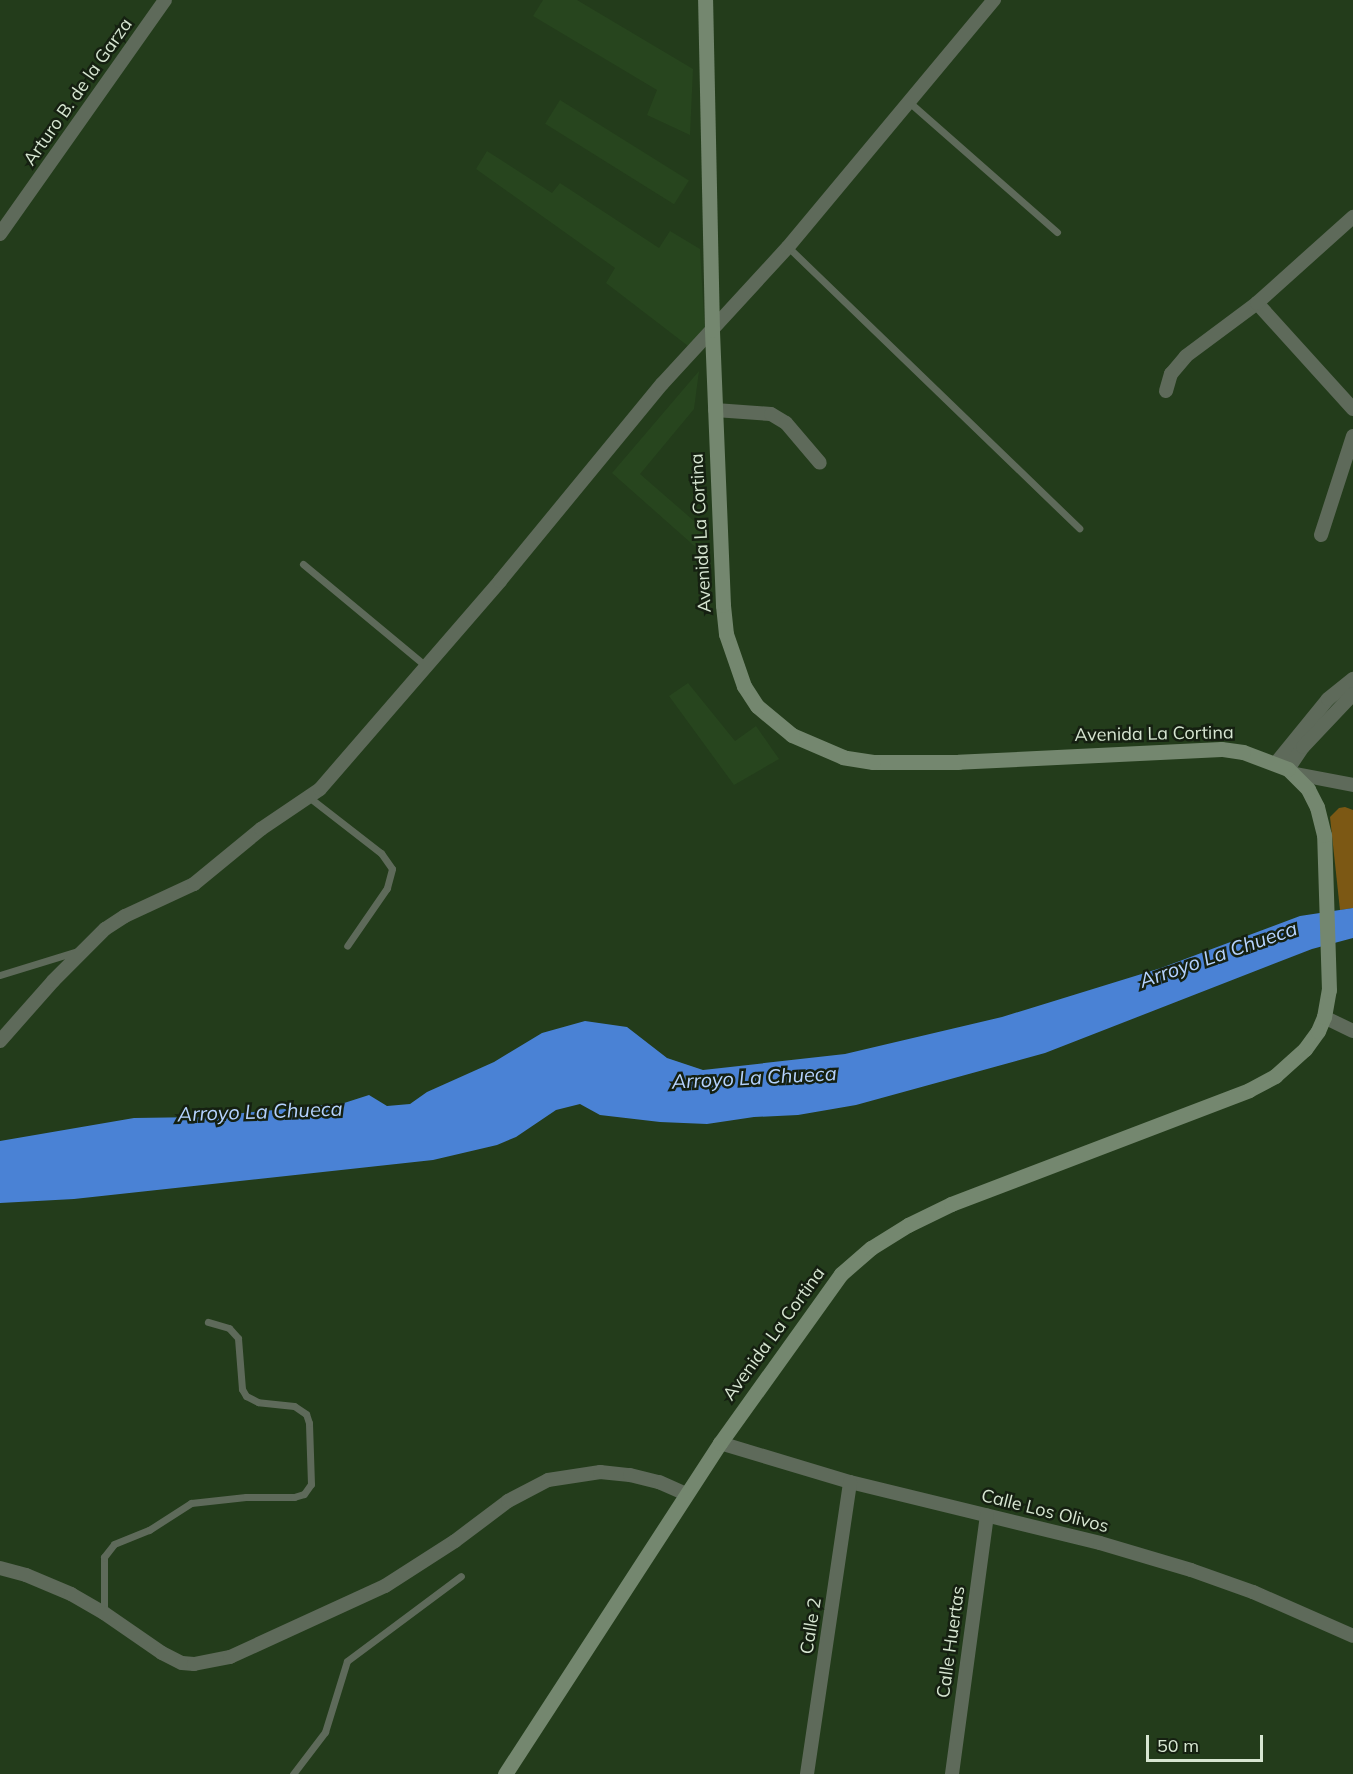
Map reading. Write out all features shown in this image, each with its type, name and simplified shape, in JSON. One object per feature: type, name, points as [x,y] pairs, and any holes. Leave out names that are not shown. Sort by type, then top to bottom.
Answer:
[{"type":"main road","name":"Avenida La Cortina","points":[[505,1774],[720,1443],[841,1274],[871,1248],[951,1204],[1249,1090],[1275,1076],[1305,1049],[1324,1017],[1329,990],[1324,835],[1317,807],[1308,789],[1287,768],[1243,752],[1221,749],[958,762],[873,762],[843,757],[792,735],[757,706],[744,686],[726,634],[712,330],[705,0]]},
{"type":"street","name":"Arturo B. de la Garza","points":[[0,234],[165,0]]},
{"type":"street","points":[[0,1041],[83,949],[125,916],[194,884],[261,830],[310,798],[500,581],[662,384],[788,247],[994,0]]},
{"type":"street","points":[[1166,391],[1172,374],[1186,356],[1257,303],[1353,217]]},
{"type":"street","points":[[1257,303],[1353,408]]},
{"type":"street","points":[[715,410],[771,414],[786,423],[820,464]]},
{"type":"street","points":[[1321,535],[1353,436]]},
{"type":"street","points":[[1287,768],[1328,699],[1353,679]]},
{"type":"street","points":[[1287,768],[1303,747],[1353,694]]},
{"type":"street","points":[[1287,768],[1353,785]]},
{"type":"street","points":[[1324,1017],[1353,1031]]},
{"type":"street","name":"Calle Los Olivos","points":[[720,1443],[850,1482],[1100,1543],[1191,1570],[1253,1593],[1353,1636]]},
{"type":"street","points":[[0,1568],[26,1575],[71,1594],[104,1613],[172,1659],[194,1664],[218,1660],[385,1586],[455,1541],[508,1501],[548,1480],[600,1472],[630,1475],[659,1482],[686,1494]]},
{"type":"street","name":"Calle 2","points":[[807,1774],[850,1482]]},
{"type":"street","name":"Calle Huertas","points":[[952,1774],[987,1515]]},
{"type":"lane","points":[[909,102],[1057,232]]},
{"type":"lane","points":[[788,247],[1079,528]]},
{"type":"lane","points":[[303,564],[426,666]]},
{"type":"lane","points":[[310,798],[381,853],[393,869],[387,888],[347,946]]},
{"type":"lane","points":[[0,975],[83,949]]},
{"type":"lane","points":[[104,1613],[104,1557],[114,1544],[149,1530],[191,1503],[246,1497],[294,1497],[304,1494],[311,1484],[309,1423],[306,1414],[294,1406],[258,1402],[246,1396],[242,1389],[238,1338],[229,1328],[208,1322]]},
{"type":"lane","points":[[296,1773],[325,1732],[347,1660],[461,1576]]},
{"type":"shaded area","points":[[543,0],[577,0],[693,69],[690,135],[647,115],[657,90],[533,16]]},
{"type":"shaded area","points":[[560,100],[689,181],[674,204],[545,124]]},
{"type":"shaded area","points":[[487,151],[552,193],[560,183],[659,248],[670,231],[700,249],[705,334],[692,349],[606,283],[615,268],[476,169]]},
{"type":"shaded area","points":[[699,371],[694,409],[640,474],[701,527],[700,551],[612,473]]},
{"type":"shaded area","points":[[688,683],[735,741],[756,726],[779,759],[734,785],[669,696]]},
{"type":"shaded area","points":[[1345,807],[1353,810],[1353,908],[1340,910],[1330,817],[1339,808]]},
{"type":"water","name":"Arroyo La Chueca","points":[[1353,908],[1353,938],[1312,949],[1045,1053],[856,1105],[798,1115],[754,1117],[707,1124],[660,1122],[600,1115],[580,1104],[556,1110],[516,1137],[497,1145],[433,1160],[74,1199],[0,1203],[0,1141],[134,1118],[201,1117],[341,1104],[369,1095],[387,1106],[410,1104],[427,1092],[494,1062],[542,1033],[585,1021],[627,1027],[667,1058],[703,1070],[845,1054],[1002,1017],[1161,968],[1300,916]]}]
